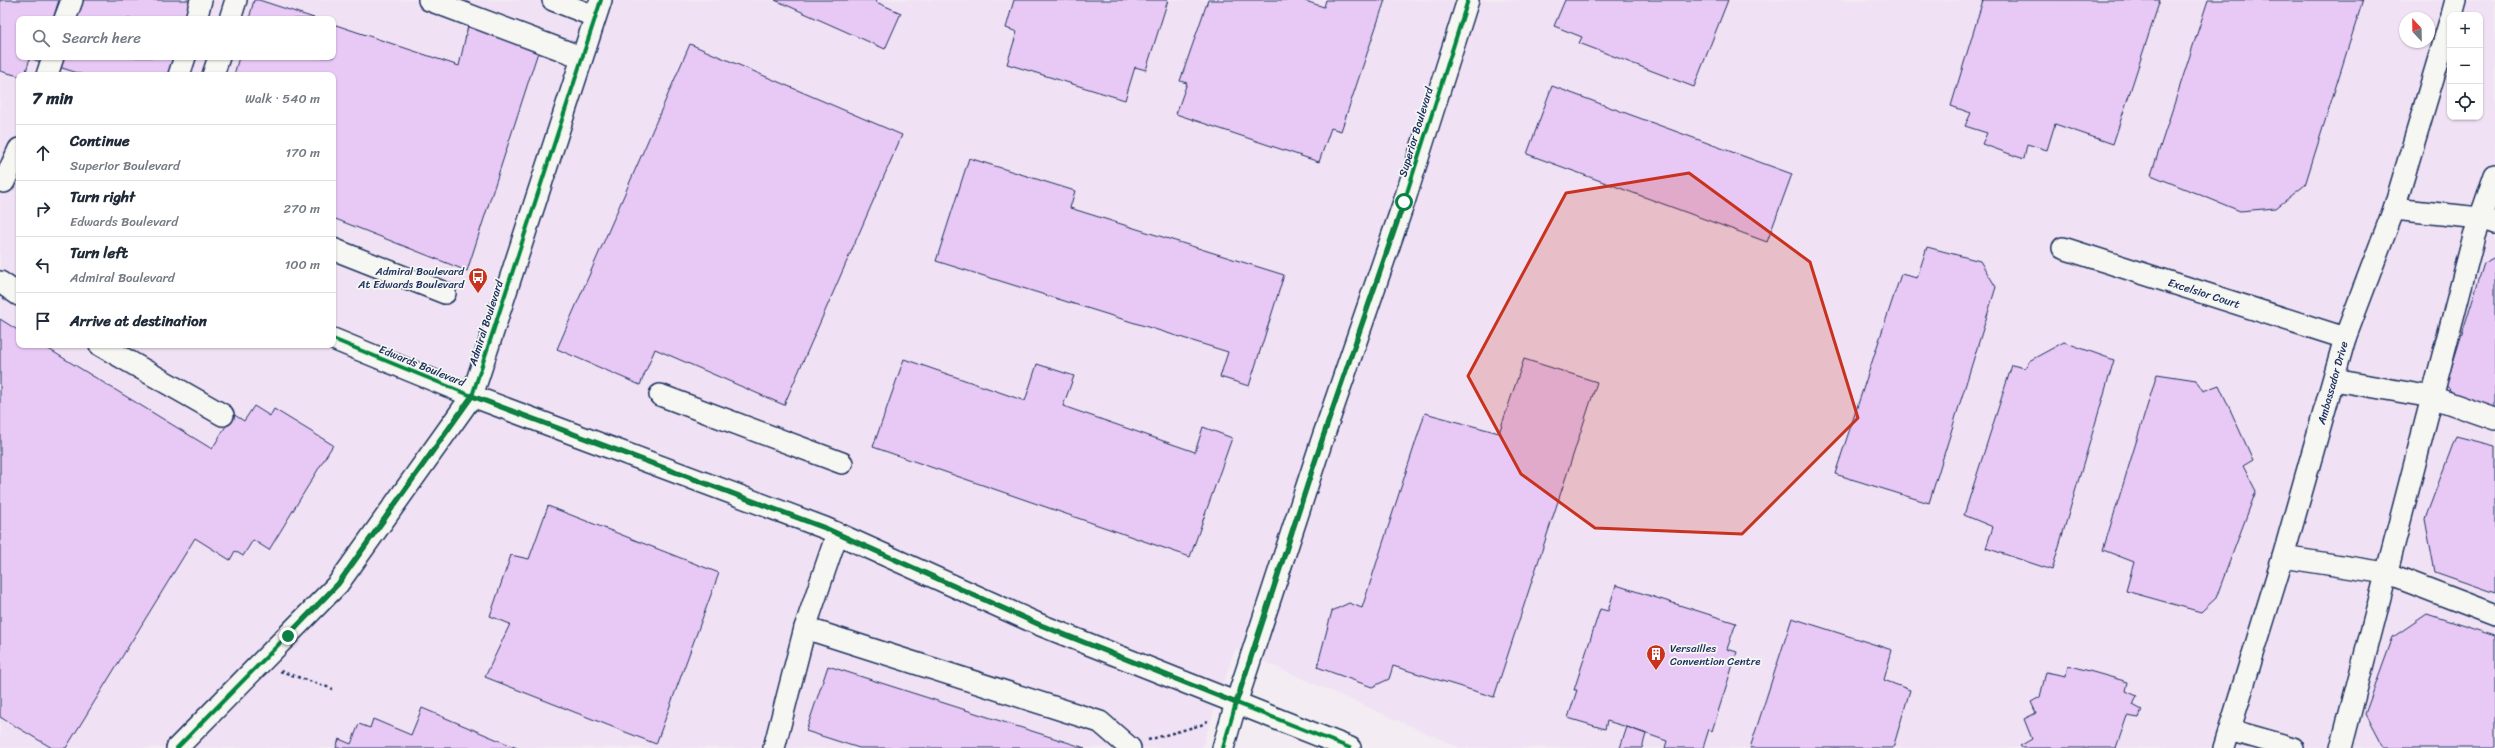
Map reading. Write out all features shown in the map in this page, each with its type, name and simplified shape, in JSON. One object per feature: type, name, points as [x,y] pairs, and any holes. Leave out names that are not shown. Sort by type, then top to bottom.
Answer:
[{"type":"street","points":[[66,16],[72,0]]},
{"type":"street","points":[[197,16],[201,0]]},
{"type":"street","points":[[231,16],[236,0]]},
{"type":"street","points":[[429,0],[581,57]]},
{"type":"street","points":[[553,0],[598,8]]},
{"type":"street","name":"Superior Boulevard","points":[[1223,748],[1236,703],[1323,437],[1404,202],[1468,0]]},
{"type":"street","points":[[2453,12],[2456,0]]},
{"type":"street","name":"Admiral Boulevard","points":[[177,748],[261,665],[338,584],[472,396],[598,8]]},
{"type":"street","name":"Ambassador Drive","points":[[2227,739],[2283,557],[2345,338],[2394,209],[2447,31]]},
{"type":"street","points":[[48,72],[52,60]]},
{"type":"street","points":[[181,72],[184,60]]},
{"type":"street","points":[[215,72],[218,60]]},
{"type":"street","points":[[8,185],[16,159]]},
{"type":"street","points":[[2341,748],[2432,397],[2488,220],[2495,175]]},
{"type":"street","points":[[2394,209],[2488,220]]},
{"type":"street","name":"Excelsior Court","points":[[2063,248],[2345,338]]},
{"type":"street","points":[[336,254],[444,293]]},
{"type":"street","points":[[0,282],[16,293]]},
{"type":"street","name":"Edwards Boulevard","points":[[336,340],[472,396],[837,534],[1038,624],[1350,748]]},
{"type":"street","points":[[105,348],[223,414]]},
{"type":"street","points":[[2334,380],[2432,397],[2495,419]]},
{"type":"street","points":[[660,395],[842,463]]},
{"type":"street","points":[[774,748],[805,628],[837,534]]},
{"type":"street","points":[[2283,557],[2386,573],[2495,615]]},
{"type":"street","points":[[805,628],[1100,722],[1129,747]]},
{"type":"street","points":[[2227,739],[2293,748]]},
{"type":"path","points":[[261,665],[333,689]]},
{"type":"path","points":[[1129,747],[1201,725],[1236,703]]},
{"type":"highlighted area","points":[[1689,173],[1810,262],[1858,418],[1742,534],[1595,528],[1521,474],[1468,376],[1566,193]]},
{"type":"shaded area","points":[[0,0],[2495,0],[2495,748],[1460,748],[1235,649],[1202,748],[0,748]]},
{"type":"building","points":[[0,0],[59,0],[54,16],[16,16],[16,60],[29,60],[26,72],[16,72],[16,75],[0,71]]},
{"type":"building","points":[[80,0],[195,0],[191,16],[75,16]]},
{"type":"building","points":[[254,0],[259,0],[308,16],[250,16]]},
{"type":"building","points":[[775,0],[877,0],[876,2],[901,13],[885,49]]},
{"type":"building","points":[[1014,0],[1168,0],[1146,70],[1135,67],[1125,100],[1007,64],[1017,32],[1006,28]]},
{"type":"building","points":[[1208,0],[1302,0],[1324,7],[1326,0],[1385,0],[1341,131],[1331,128],[1319,162],[1176,114],[1187,83],[1180,81]]},
{"type":"building","points":[[1565,0],[1728,0],[1694,87],[1579,43],[1582,37],[1554,26]]},
{"type":"building","points":[[1983,0],[2160,0],[2113,144],[2055,124],[2047,150],[2027,144],[2024,159],[1982,144],[1987,133],[1965,126],[1971,113],[1951,106]]},
{"type":"building","points":[[2208,0],[2363,0],[2305,185],[2276,208],[2240,211],[2151,175]]},
{"type":"building","points":[[336,25],[459,66],[468,26],[539,49],[467,271],[336,219],[336,72],[235,72],[238,60],[336,60]]},
{"type":"building","points":[[690,44],[902,135],[784,405],[655,349],[640,385],[557,349]]},
{"type":"building","points":[[61,60],[177,60],[174,72],[75,72],[59,67]]},
{"type":"building","points":[[1552,86],[1792,174],[1767,242],[1527,154]]},
{"type":"building","points":[[969,158],[1075,191],[1070,208],[1284,275],[1249,386],[1220,377],[1228,352],[936,261]]},
{"type":"building","points":[[1927,247],[1980,261],[1996,287],[1929,503],[1835,474],[1901,274],[1917,278]]},
{"type":"building","points":[[2495,257],[2495,409],[2454,395],[2446,385],[2484,263]]},
{"type":"building","points":[[0,319],[16,329],[16,348],[47,348],[212,449],[233,414],[244,421],[254,406],[270,416],[274,409],[333,445],[269,550],[253,540],[243,556],[235,551],[230,560],[195,538],[66,748],[52,748],[0,717]]},
{"type":"building","points":[[2064,342],[2114,360],[2052,570],[1986,548],[1993,527],[1964,515],[2012,365],[2025,368],[2029,361]]},
{"type":"building","points":[[904,359],[1025,401],[1037,364],[1074,376],[1063,406],[1195,452],[1203,427],[1232,438],[1190,557],[873,447]]},
{"type":"building","points":[[1524,359],[1597,382],[1494,697],[1393,666],[1389,679],[1372,687],[1317,667],[1332,611],[1349,603],[1362,608],[1425,413],[1499,433]]},
{"type":"building","points":[[2157,374],[2196,380],[2203,391],[2219,385],[2253,460],[2243,466],[2256,491],[2216,598],[2201,612],[2126,591],[2134,562],[2103,550]]},
{"type":"building","points":[[2456,436],[2495,446],[2495,593],[2435,572],[2425,519]]},
{"type":"building","points":[[548,506],[719,573],[656,744],[485,677],[510,624],[490,616],[511,555],[529,559]]},
{"type":"building","name":"Versailles Convention Centre","points":[[1616,585],[1736,623],[1727,649],[1737,652],[1712,731],[1709,729],[1703,748],[1665,748],[1667,741],[1627,727],[1607,721],[1605,729],[1568,718],[1577,690],[1574,690],[1600,609],[1608,611]]},
{"type":"building","points":[[2427,614],[2495,636],[2495,748],[2383,748],[2365,714],[2393,637]]},
{"type":"building","points":[[1792,618],[1892,650],[1884,680],[1910,690],[1893,748],[1750,748]]},
{"type":"building","points":[[2068,665],[2128,682],[2126,691],[2137,696],[2133,705],[2142,710],[2139,718],[2127,716],[2116,748],[2022,748],[2020,746],[2032,739],[2024,719],[2036,713],[2031,702],[2040,697],[2046,672],[2066,676]]},
{"type":"building","points":[[828,666],[1085,748],[859,748],[806,731]]},
{"type":"building","points":[[422,708],[517,748],[336,748],[339,739],[351,744],[359,724],[370,728],[373,719],[411,735]]},
{"type":"building","points":[[1627,727],[1646,734],[1642,748],[1620,748]]},
{"type":"cycle path","points":[[177,748],[338,584],[472,396],[601,0]]},
{"type":"cycle path","points":[[1223,748],[1236,703],[1323,437],[1404,202],[1468,0]]},
{"type":"cycle path","points":[[336,340],[472,396],[825,528],[1038,624],[1350,748]]},
{"type":"place","name":"Admiral Boulevard At Edwards Boulevard","points":[[478,294]]},
{"type":"place","name":"Versailles Convention Centre","points":[[1656,671]]},
{"type":"route","points":[[288,636],[338,584],[472,396],[825,528],[1038,624],[1236,703],[1323,437],[1404,202]]}]
